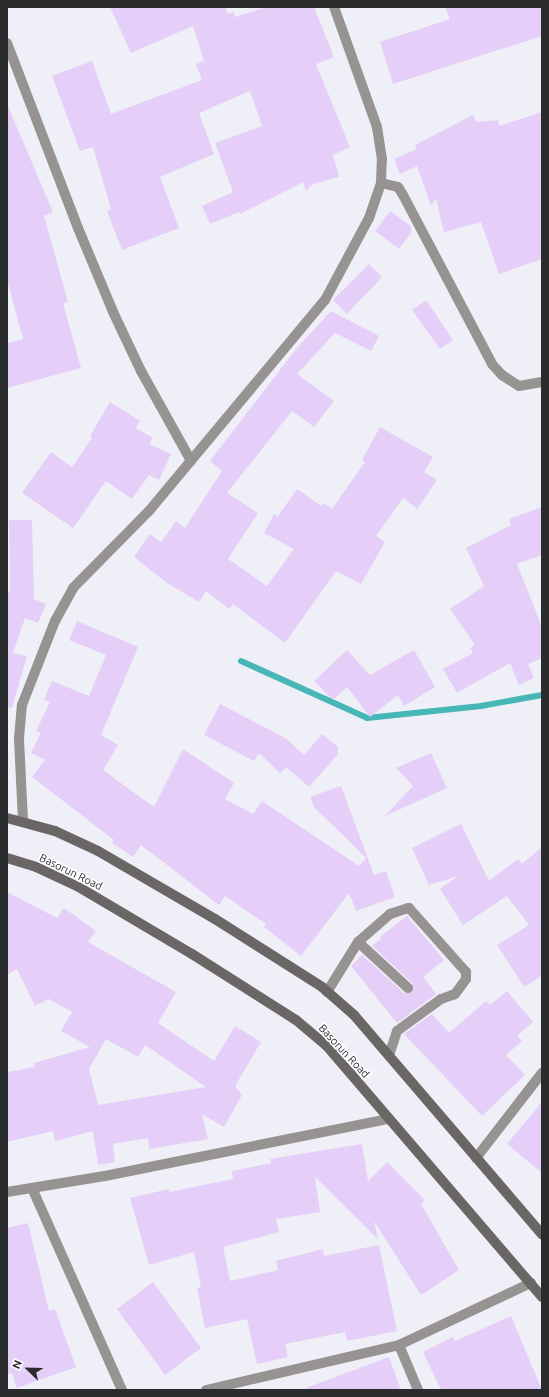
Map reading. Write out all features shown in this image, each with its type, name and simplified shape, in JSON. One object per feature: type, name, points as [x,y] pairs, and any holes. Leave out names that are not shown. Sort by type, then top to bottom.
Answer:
[{"type":"main road","points":[[7,818],[23,821],[55,831],[98,851],[282,960],[328,992],[354,1015],[542,1234]]},
{"type":"main road","name":"Basorun Road","points":[[7,858],[36,867],[77,886],[192,954],[296,1020],[326,1046],[387,1119],[542,1297]]},
{"type":"street","points":[[23,821],[19,738],[22,705],[54,621],[73,588],[149,511],[325,300],[369,218],[381,183],[382,158],[377,127],[334,7]]},
{"type":"street","points":[[7,43],[78,228],[114,314],[141,371],[191,461]]},
{"type":"street","points":[[381,183],[398,188],[403,195],[492,364],[502,376],[519,386],[542,382]]},
{"type":"street","points":[[328,992],[358,942],[390,914],[409,908],[466,972],[466,979],[455,994],[440,1000],[397,1031],[389,1056]]},
{"type":"street","points":[[358,942],[408,988]]},
{"type":"street","points":[[476,1158],[542,1074]]},
{"type":"street","points":[[7,1192],[105,1176],[387,1119]]},
{"type":"street","points":[[32,1188],[122,1390]]},
{"type":"street","points":[[206,1390],[399,1345],[531,1283]]},
{"type":"street","points":[[399,1345],[418,1390]]},
{"type":"building","points":[[110,7],[226,7],[227,14],[233,12],[235,17],[267,7],[314,7],[334,57],[316,64],[350,147],[333,155],[339,177],[313,184],[306,191],[303,182],[240,214],[239,212],[210,224],[202,206],[233,192],[215,143],[262,126],[250,91],[199,113],[214,154],[160,177],[179,228],[122,250],[107,211],[111,209],[93,147],[80,151],[52,76],[92,61],[111,114],[202,80],[196,64],[204,61],[193,26],[131,53]]},
{"type":"building","points":[[445,7],[542,7],[542,36],[393,84],[380,42],[450,19]]},
{"type":"building","points":[[7,104],[53,212],[44,216],[68,302],[63,303],[81,368],[7,388],[7,343],[23,339],[7,280]]},
{"type":"building","points":[[542,112],[542,259],[499,274],[481,222],[444,232],[436,199],[431,206],[417,166],[400,174],[394,159],[417,149],[415,145],[473,115],[476,122],[498,120],[499,126]]},
{"type":"building","points":[[390,211],[411,226],[411,233],[399,249],[375,231]]},
{"type":"building","points":[[369,264],[382,277],[347,314],[333,300]]},
{"type":"building","points":[[426,300],[453,340],[440,349],[412,310]]},
{"type":"building","points":[[331,311],[379,336],[371,351],[335,333],[297,374],[334,401],[314,427],[292,411],[227,493],[258,513],[228,559],[267,586],[294,549],[264,533],[274,514],[278,516],[297,489],[321,506],[323,503],[332,509],[365,462],[362,460],[380,427],[433,457],[424,472],[437,480],[417,509],[403,498],[376,536],[385,542],[361,584],[336,571],[285,643],[233,604],[229,609],[206,591],[199,602],[167,583],[134,557],[150,534],[161,542],[176,521],[185,528],[222,471],[210,461],[296,349]]},
{"type":"building","points":[[110,402],[140,421],[136,428],[153,438],[149,444],[171,454],[159,480],[149,475],[132,499],[106,481],[73,528],[22,493],[51,452],[72,467],[92,438],[90,436]]},
{"type":"building","points":[[542,507],[542,555],[517,564],[542,627],[542,658],[528,664],[534,678],[519,685],[510,663],[457,693],[443,669],[473,653],[470,648],[475,645],[450,609],[484,586],[466,548],[511,525],[509,519]]},
{"type":"building","points":[[9,520],[32,520],[34,599],[46,604],[38,623],[25,618],[13,653],[27,656],[12,708],[7,707],[7,592],[10,593]]},
{"type":"building","points":[[77,621],[138,647],[101,735],[118,745],[103,770],[154,807],[183,749],[234,783],[225,799],[253,814],[262,801],[359,866],[366,858],[314,807],[310,797],[341,786],[374,875],[386,871],[395,897],[356,911],[349,893],[301,956],[264,927],[266,924],[225,896],[219,905],[141,845],[133,857],[112,843],[114,840],[32,777],[45,760],[31,753],[41,733],[36,731],[50,702],[44,700],[52,681],[89,696],[106,655],[69,640]]},
{"type":"building","points":[[347,650],[370,675],[414,650],[435,687],[404,706],[398,695],[370,717],[347,687],[333,700],[314,681]]},
{"type":"building","points":[[220,704],[287,739],[304,755],[322,734],[338,747],[338,754],[309,787],[286,767],[280,773],[259,753],[254,761],[204,735]]},
{"type":"building","points":[[431,753],[447,788],[385,816],[413,786],[396,768]]},
{"type":"building","points":[[461,824],[489,881],[518,859],[522,864],[542,847],[542,976],[524,987],[497,945],[529,925],[507,896],[463,925],[440,889],[458,876],[429,885],[412,848]]},
{"type":"building","points":[[7,892],[57,918],[64,908],[96,931],[88,942],[176,992],[158,1023],[214,1061],[235,1026],[261,1042],[235,1086],[242,1095],[224,1127],[202,1114],[208,1139],[149,1149],[148,1138],[113,1144],[115,1162],[98,1165],[93,1131],[55,1141],[53,1131],[7,1142],[7,1072],[35,1067],[34,1063],[90,1047],[61,1031],[72,1012],[49,999],[35,1006],[17,969],[7,975]],"holes":[[[106,1039],[138,1057],[145,1045],[206,1087],[98,1105],[89,1069]]]},
{"type":"building","points":[[407,916],[444,960],[423,977],[436,994],[397,1023],[351,966],[362,955],[404,993],[412,993],[412,983],[372,946],[381,939],[380,937]]},
{"type":"building","points":[[507,991],[533,1022],[517,1036],[522,1041],[506,1055],[525,1075],[482,1116],[404,1034],[432,1014],[449,1033],[486,1001],[490,1005]]},
{"type":"building","points":[[542,1102],[542,1173],[507,1144]]},
{"type":"building","points":[[362,1144],[368,1181],[387,1162],[425,1200],[421,1204],[459,1270],[421,1295],[374,1221],[378,1239],[315,1177],[320,1212],[276,1219],[279,1232],[223,1247],[230,1281],[278,1270],[276,1261],[323,1249],[324,1256],[379,1245],[397,1331],[347,1341],[345,1332],[285,1344],[288,1357],[257,1364],[247,1319],[205,1328],[197,1288],[201,1287],[194,1252],[149,1265],[130,1198],[169,1189],[169,1192],[233,1179],[232,1171],[271,1163],[270,1159]]},
{"type":"building","points":[[28,1223],[49,1311],[55,1309],[76,1367],[17,1388],[12,1373],[7,1375],[7,1228]]},
{"type":"building","points":[[153,1282],[201,1348],[165,1375],[117,1309]]},
{"type":"building","points":[[511,1316],[542,1390],[441,1390],[423,1352],[453,1337],[455,1341]]},
{"type":"building","points":[[389,1357],[401,1390],[306,1390],[306,1388]]},
{"type":"waterway","points":[[241,661],[367,718],[481,706],[542,695]]}]
